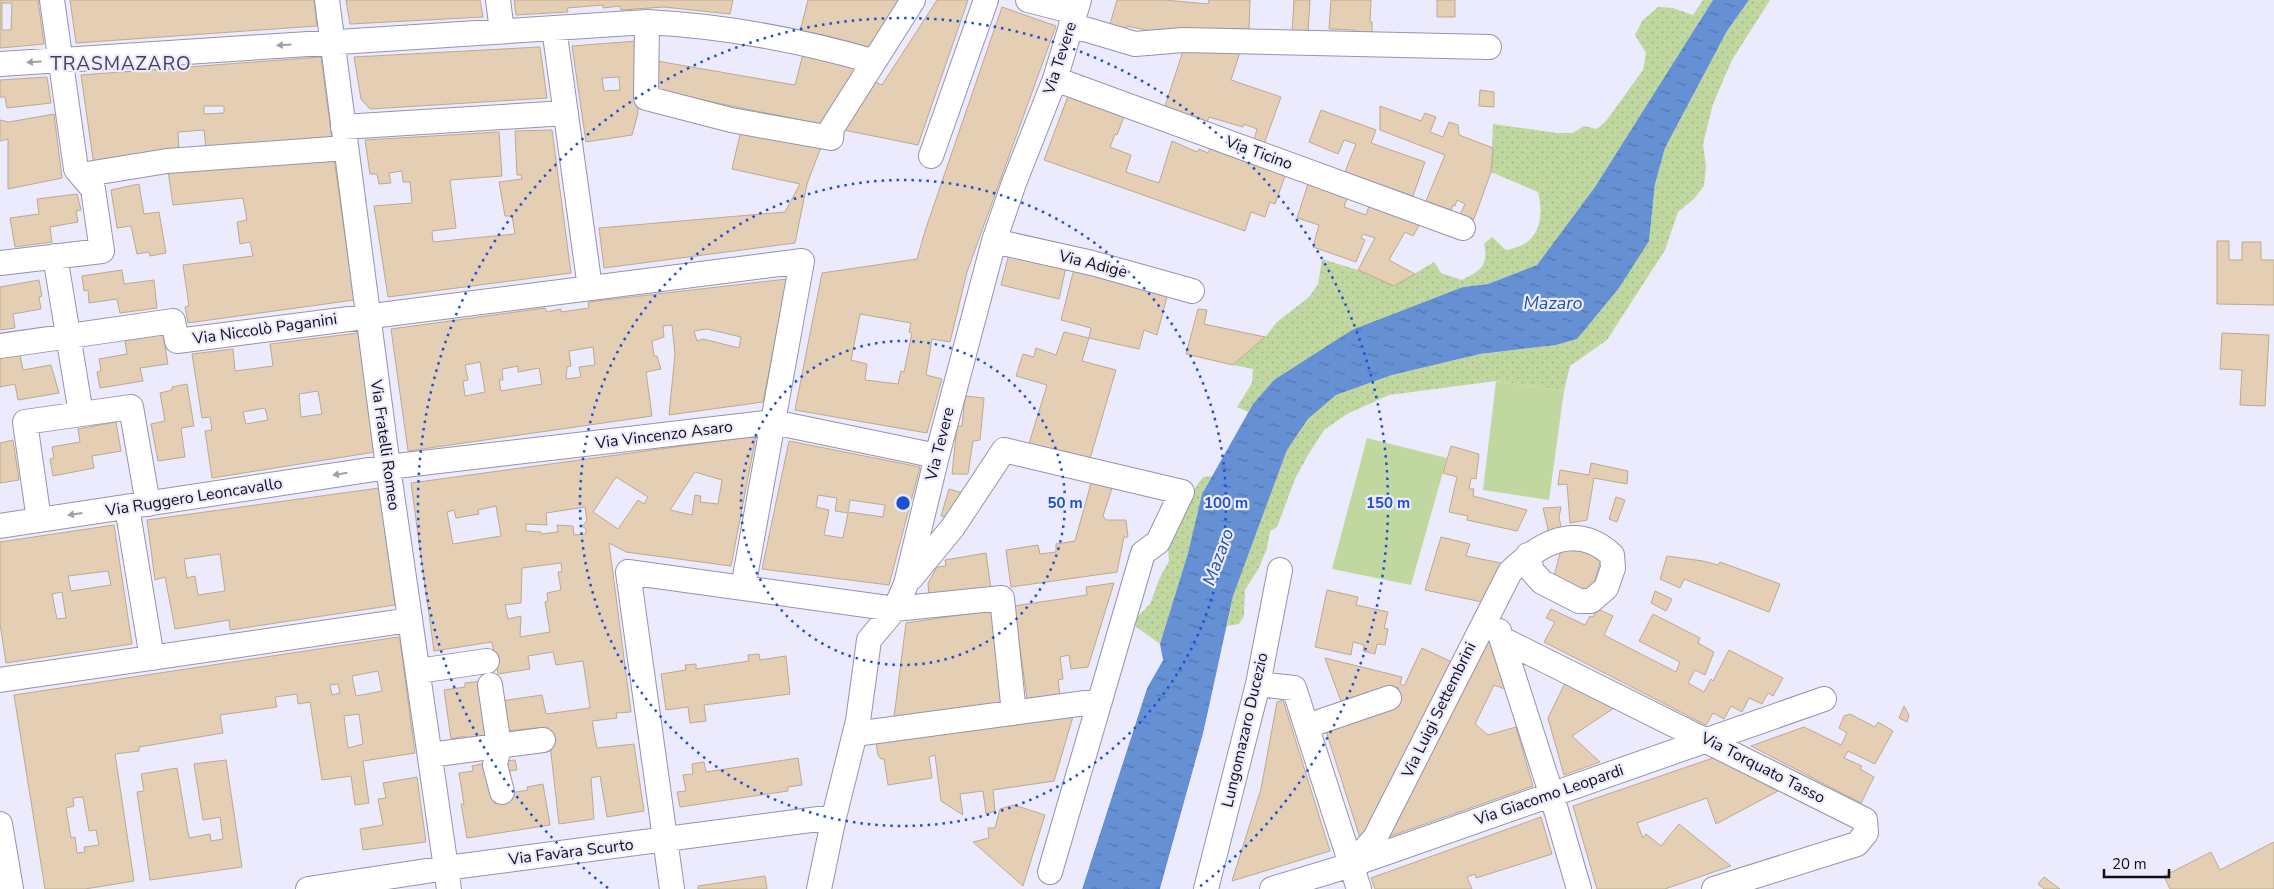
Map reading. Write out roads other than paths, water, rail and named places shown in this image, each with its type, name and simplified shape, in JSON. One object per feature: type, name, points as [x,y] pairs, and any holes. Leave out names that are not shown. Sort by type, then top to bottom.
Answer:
[{"type":"street","points":[[0,263],[102,251],[87,182],[76,170],[52,0]]},
{"type":"street","name":"Via Fratelli Romeo","points":[[327,0],[388,467],[448,878]]},
{"type":"street","points":[[498,0],[502,31]]},
{"type":"street","points":[[647,22],[646,98],[731,120],[831,138],[832,128],[855,93],[872,61],[913,0]]},
{"type":"street","points":[[931,156],[986,0]]},
{"type":"street","points":[[1028,0],[1075,12],[1135,44],[1183,40],[1489,47]]},
{"type":"street","name":"Via Tevere","points":[[820,889],[834,817],[855,734],[869,640],[895,609],[906,584],[937,456],[994,241],[1014,183],[1055,79],[1075,12]]},
{"type":"street","points":[[0,64],[647,22],[732,30],[810,44],[872,61]]},
{"type":"street","points":[[554,28],[590,288]]},
{"type":"street","name":"Via Ticino","points":[[1055,79],[1464,228]]},
{"type":"street","points":[[87,182],[167,161],[345,137],[566,113]]},
{"type":"street","name":"Via Adige","points":[[994,241],[1092,263],[1192,291]]},
{"type":"street","points":[[55,256],[81,414]]},
{"type":"street","points":[[368,316],[802,261],[744,588]]},
{"type":"street","name":"Via Niccolò Paganini","points":[[0,346],[173,321],[177,341],[368,316]]},
{"type":"street","points":[[39,520],[25,422],[131,407],[137,505],[152,658]]},
{"type":"street","name":"Via Vincenzo Asaro","points":[[388,467],[774,422],[937,456]]},
{"type":"street","points":[[906,584],[953,527],[1004,450],[1182,492],[1158,542],[1143,553],[1050,872]]},
{"type":"street","name":"Via Ruggero Leoncavallo","points":[[0,526],[388,467]]},
{"type":"street","name":"Via Luigi Settembrini","points":[[1351,865],[1375,838],[1491,605],[1510,572],[1528,555]]},
{"type":"street","name":"Lungomazaro Ducezio","points":[[1206,889],[1258,684],[1280,570]]},
{"type":"street","points":[[672,889],[628,572],[895,609],[1002,598],[1014,713]]},
{"type":"street","points":[[1491,605],[1551,793],[1579,889]]},
{"type":"street","points":[[0,680],[410,620]]},
{"type":"street","name":"Via Torquato Tasso","points":[[1502,639],[1865,820],[1866,833],[1857,844],[1714,889]]},
{"type":"street","points":[[418,671],[487,661]]},
{"type":"street","points":[[490,684],[499,746],[494,765],[502,792]]},
{"type":"street","points":[[1258,684],[1294,688],[1360,889]]},
{"type":"street","points":[[1307,726],[1388,698]]},
{"type":"street","name":"Via Giacomo Leopardi","points":[[1272,889],[1351,865],[1551,793],[1824,699]]},
{"type":"street","points":[[855,734],[1100,701]]},
{"type":"street","points":[[430,755],[543,740]]},
{"type":"street","name":"Via Favara Scurto","points":[[308,889],[448,878],[665,840],[834,817]]},
{"type":"street","points":[[0,824],[11,889]]},
{"type":"water","name":"Mazaro","points":[[1713,0],[1749,0],[1727,31],[1665,148],[1655,184],[1649,241],[1619,288],[1577,339],[1556,345],[1480,354],[1392,375],[1336,395],[1308,419],[1287,450],[1233,596],[1203,734],[1160,889],[1082,889],[1147,688],[1163,660],[1160,644],[1188,553],[1202,494],[1253,404],[1274,380],[1352,330],[1463,287],[1488,284],[1537,265],[1595,187]]},
{"type":"district","name":"TRASMAZARO","points":[[121,64]]}]
